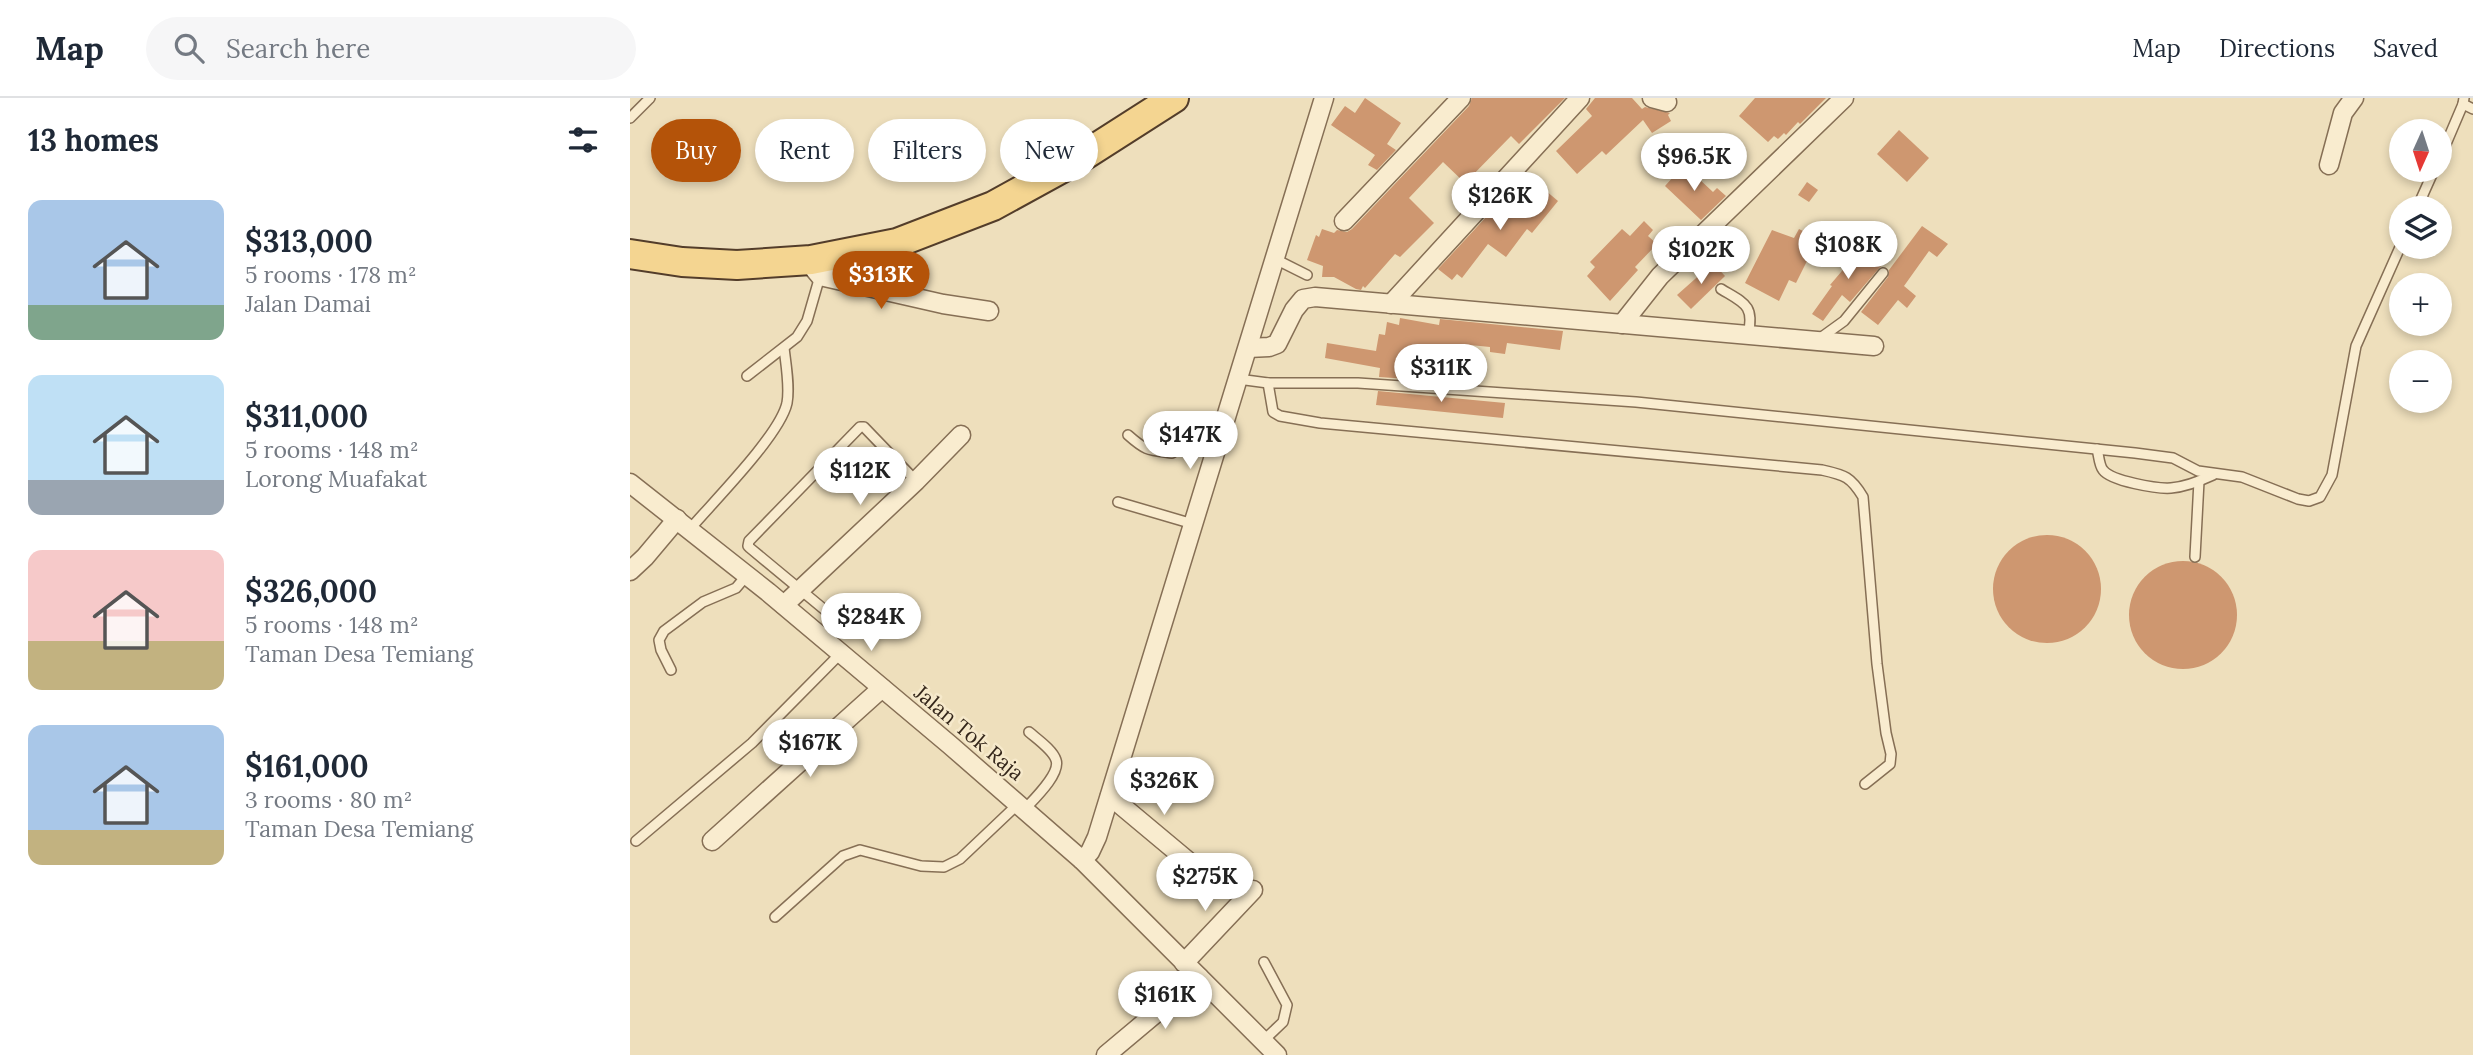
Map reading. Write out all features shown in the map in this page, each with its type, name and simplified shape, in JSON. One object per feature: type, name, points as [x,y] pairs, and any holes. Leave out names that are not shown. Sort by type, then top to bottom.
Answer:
[{"type":"main road","points":[[630,256],[682,262],[815,268],[897,243],[993,206],[1077,160],[1174,98]]},
{"type":"street","points":[[1082,860],[1090,852],[1097,837],[1324,98]]},
{"type":"street","points":[[1344,221],[1461,98]]},
{"type":"street","points":[[1391,304],[1580,98]]},
{"type":"street","points":[[1622,324],[1660,276],[1844,98]]},
{"type":"street","points":[[2329,165],[2343,113],[2354,98]]},
{"type":"street","points":[[815,268],[943,304],[989,311]]},
{"type":"street","points":[[1248,348],[1277,344],[1294,310],[1303,299],[1315,297],[1874,346]]},
{"type":"street","points":[[784,605],[961,435]]},
{"type":"street","name":"Jalan Tok Raja","points":[[630,483],[784,605],[1082,860],[1277,1055]]},
{"type":"street","points":[[630,571],[684,524]]},
{"type":"street","points":[[712,841],[882,688]]},
{"type":"street","points":[[1110,796],[1195,867]]},
{"type":"street","points":[[1184,963],[1253,890]]},
{"type":"street","points":[[1106,1055],[1199,977]]},
{"type":"lane","points":[[630,118],[650,98]]},
{"type":"lane","points":[[2452,130],[2464,101],[2473,109]]},
{"type":"lane","points":[[1275,259],[1307,275]]},
{"type":"lane","points":[[1238,379],[1268,383],[1359,383],[1636,402],[2098,449],[2173,458],[2199,471],[2242,477],[2298,499],[2309,500],[2320,497],[2333,475],[2356,346],[2395,259]]},
{"type":"lane","points":[[747,376],[797,337],[807,321],[815,268]]},
{"type":"lane","points":[[1816,341],[1844,321],[1883,272]]},
{"type":"lane","points":[[1721,289],[1744,303],[1749,310],[1752,319],[1748,335]]},
{"type":"lane","points":[[684,524],[771,436],[783,416],[788,401],[784,348]]},
{"type":"lane","points":[[1268,383],[1273,412],[1280,416],[1320,423],[1808,469],[1844,475],[1854,482],[1863,498],[1877,664],[1891,754],[1890,764],[1865,784]]},
{"type":"lane","points":[[849,630],[750,548],[749,541],[856,431],[864,427],[916,481]]},
{"type":"lane","points":[[1128,435],[1146,450],[1172,453],[1198,435],[1221,435]]},
{"type":"lane","points":[[2098,449],[2102,469],[2108,475],[2128,482],[2170,488],[2213,475]]},
{"type":"lane","points":[[2195,557],[2199,481]]},
{"type":"lane","points":[[1118,502],[1193,524]]},
{"type":"lane","points":[[671,670],[659,640],[664,631],[703,602],[736,589],[747,575]]},
{"type":"lane","points":[[636,841],[752,743],[841,653]]},
{"type":"lane","points":[[775,917],[843,856],[851,852],[872,852],[933,868],[944,867],[960,859],[1053,776],[1057,761],[1029,732]]},
{"type":"lane","points":[[1263,1041],[1283,1022],[1287,1005],[1265,962]]},
{"type":"building","points":[[1365,98],[1401,123],[1387,144],[1396,150],[1377,170],[1368,165],[1375,155],[1331,125],[1345,106],[1355,113]]},
{"type":"building","points":[[1472,98],[1565,98],[1519,144],[1511,136],[1465,183],[1443,162],[1409,198],[1434,223],[1400,257],[1395,254],[1365,288],[1363,286],[1361,290],[1356,289],[1334,277],[1322,277],[1323,266],[1307,260],[1316,235],[1319,237],[1322,229],[1334,233],[1337,230],[1347,232],[1352,229],[1469,106]]},
{"type":"building","points":[[1595,98],[1632,98],[1642,109],[1645,107],[1670,113],[1668,115],[1671,121],[1652,133],[1643,120],[1606,155],[1602,151],[1577,174],[1556,151],[1592,116],[1586,109]]},
{"type":"building","points":[[1755,98],[1826,98],[1786,135],[1784,133],[1778,139],[1774,136],[1768,142],[1739,116]]},
{"type":"building","points":[[1899,130],[1929,158],[1907,182],[1877,154]]},
{"type":"building","points":[[1684,165],[1713,192],[1717,188],[1726,196],[1701,220],[1665,186]]},
{"type":"building","points":[[1807,182],[1818,190],[1809,202],[1798,195]]},
{"type":"building","points":[[1539,185],[1558,201],[1532,233],[1527,229],[1506,257],[1488,244],[1462,278],[1457,274],[1452,280],[1438,269],[1500,202],[1516,214]]},
{"type":"building","points":[[1644,221],[1653,230],[1648,236],[1657,244],[1635,267],[1638,270],[1610,301],[1587,276],[1595,267],[1590,262],[1622,229],[1630,236]]},
{"type":"building","points":[[1815,223],[1826,229],[1821,240],[1823,241],[1811,263],[1807,261],[1796,283],[1789,280],[1779,301],[1745,283],[1772,230],[1794,238],[1799,229],[1809,234]]},
{"type":"building","points":[[1922,226],[1948,244],[1937,257],[1929,251],[1904,286],[1916,296],[1907,308],[1898,300],[1878,325],[1861,312]]},
{"type":"building","points":[[1857,246],[1881,266],[1850,302],[1842,295],[1823,321],[1812,314],[1832,286],[1830,285],[1847,265],[1844,262]]},
{"type":"building","points":[[1713,263],[1725,276],[1691,309],[1677,295]]},
{"type":"building","points":[[1400,318],[1439,325],[1440,319],[1563,331],[1560,350],[1507,343],[1505,354],[1490,352],[1490,347],[1460,344],[1455,369],[1441,366],[1438,381],[1379,377],[1380,368],[1325,358],[1327,343],[1376,351],[1379,334],[1385,335],[1387,322],[1399,325]]},
{"type":"building","points":[[1378,391],[1505,403],[1503,418],[1376,405]]},
{"type":"building","points":[[2047,535],[2068,539],[2085,551],[2097,568],[2101,589],[2097,610],[2085,627],[2068,639],[2047,643],[2026,639],[2009,627],[1997,610],[1993,589],[1997,568],[2009,551],[2026,539]]},
{"type":"building","points":[[2183,561],[2204,565],[2221,577],[2233,594],[2237,615],[2233,636],[2221,653],[2204,665],[2183,669],[2162,665],[2145,653],[2133,636],[2129,615],[2133,594],[2145,577],[2162,565]]}]
